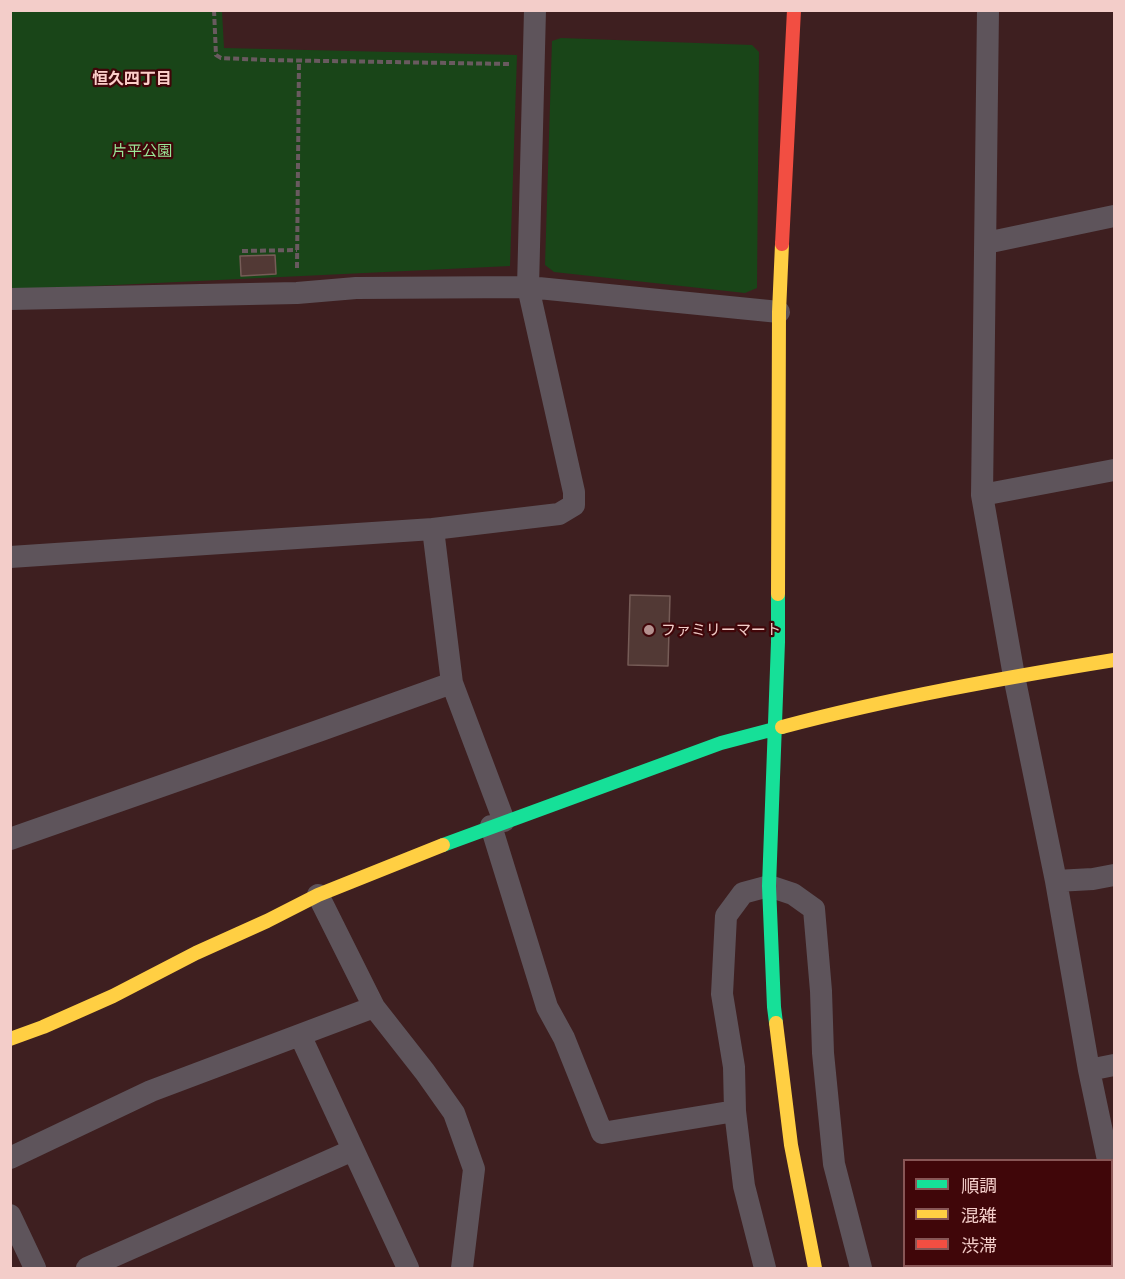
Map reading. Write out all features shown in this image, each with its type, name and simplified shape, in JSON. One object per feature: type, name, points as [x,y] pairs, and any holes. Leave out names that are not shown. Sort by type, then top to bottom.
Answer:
[{"type":"street","points":[[10,557],[433,529],[560,514],[574,505],[574,492],[528,287],[535,10]]},
{"type":"street","points":[[794,10],[779,312],[778,630],[769,886],[775,1018],[791,1144],[815,1269]]},
{"type":"street","points":[[988,10],[982,495],[1014,676],[1056,881],[1089,1070],[1108,1159]]},
{"type":"street","points":[[986,243],[1114,216]]},
{"type":"street","points":[[10,299],[297,293],[356,288],[528,287],[779,312]]},
{"type":"street","points":[[982,495],[1114,470]]},
{"type":"street","points":[[433,529],[452,683],[498,824],[547,1007],[564,1038],[602,1134],[735,1111]]},
{"type":"street","points":[[10,1039],[113,996],[196,953],[318,895],[498,824],[721,743],[839,712],[1014,676],[1114,660]]},
{"type":"street","points":[[10,839],[452,683]]},
{"type":"street","points":[[1056,881],[1092,879],[1114,874]]},
{"type":"street","points":[[765,1269],[744,1186],[735,1111],[734,1067],[722,994],[726,916],[744,893],[769,886],[794,894],[814,909],[821,991],[823,1053],[834,1164],[861,1269]]},
{"type":"street","points":[[318,895],[374,1007],[454,1113],[474,1170],[462,1269]]},
{"type":"street","points":[[10,1158],[151,1091],[374,1007]]},
{"type":"street","points":[[300,1035],[408,1269]]},
{"type":"street","points":[[1089,1070],[1114,1065]]},
{"type":"street","points":[[87,1269],[353,1150]]},
{"type":"street","points":[[10,1215],[34,1269]]},
{"type":"path","points":[[214,10],[216,55],[221,58],[534,65]]},
{"type":"path","points":[[297,293],[299,61]]},
{"type":"path","points":[[242,251],[297,250]]},
{"type":"green space","name":"片平公園","points":[[10,11],[222,11],[224,48],[517,55],[510,266],[11,290]]},
{"type":"green space","points":[[561,38],[752,45],[759,52],[757,288],[745,293],[554,272],[545,265],[552,41]]},
{"type":"building","points":[[275,255],[276,274],[241,276],[240,256]]},
{"type":"building","name":"ファミリーマート","points":[[630,595],[670,596],[668,666],[628,665]]},
{"type":"traffic: fast","points":[[776,1023],[769,886],[778,594]]},
{"type":"traffic: fast","points":[[443,845],[721,743],[782,727]]},
{"type":"traffic: slow","points":[[778,594],[779,312],[782,244]]},
{"type":"traffic: slow","points":[[782,727],[947,689],[1114,660]]},
{"type":"traffic: slow","points":[[10,1039],[113,996],[196,953],[318,895],[443,845]]},
{"type":"traffic: slow","points":[[776,1023],[791,1145],[815,1268]]},
{"type":"traffic: jam","points":[[782,244],[794,10]]},
{"type":"place","name":"ファミリーマート","points":[[649,630]]},
{"type":"district","name":"恒久四丁目","points":[[132,79]]}]
